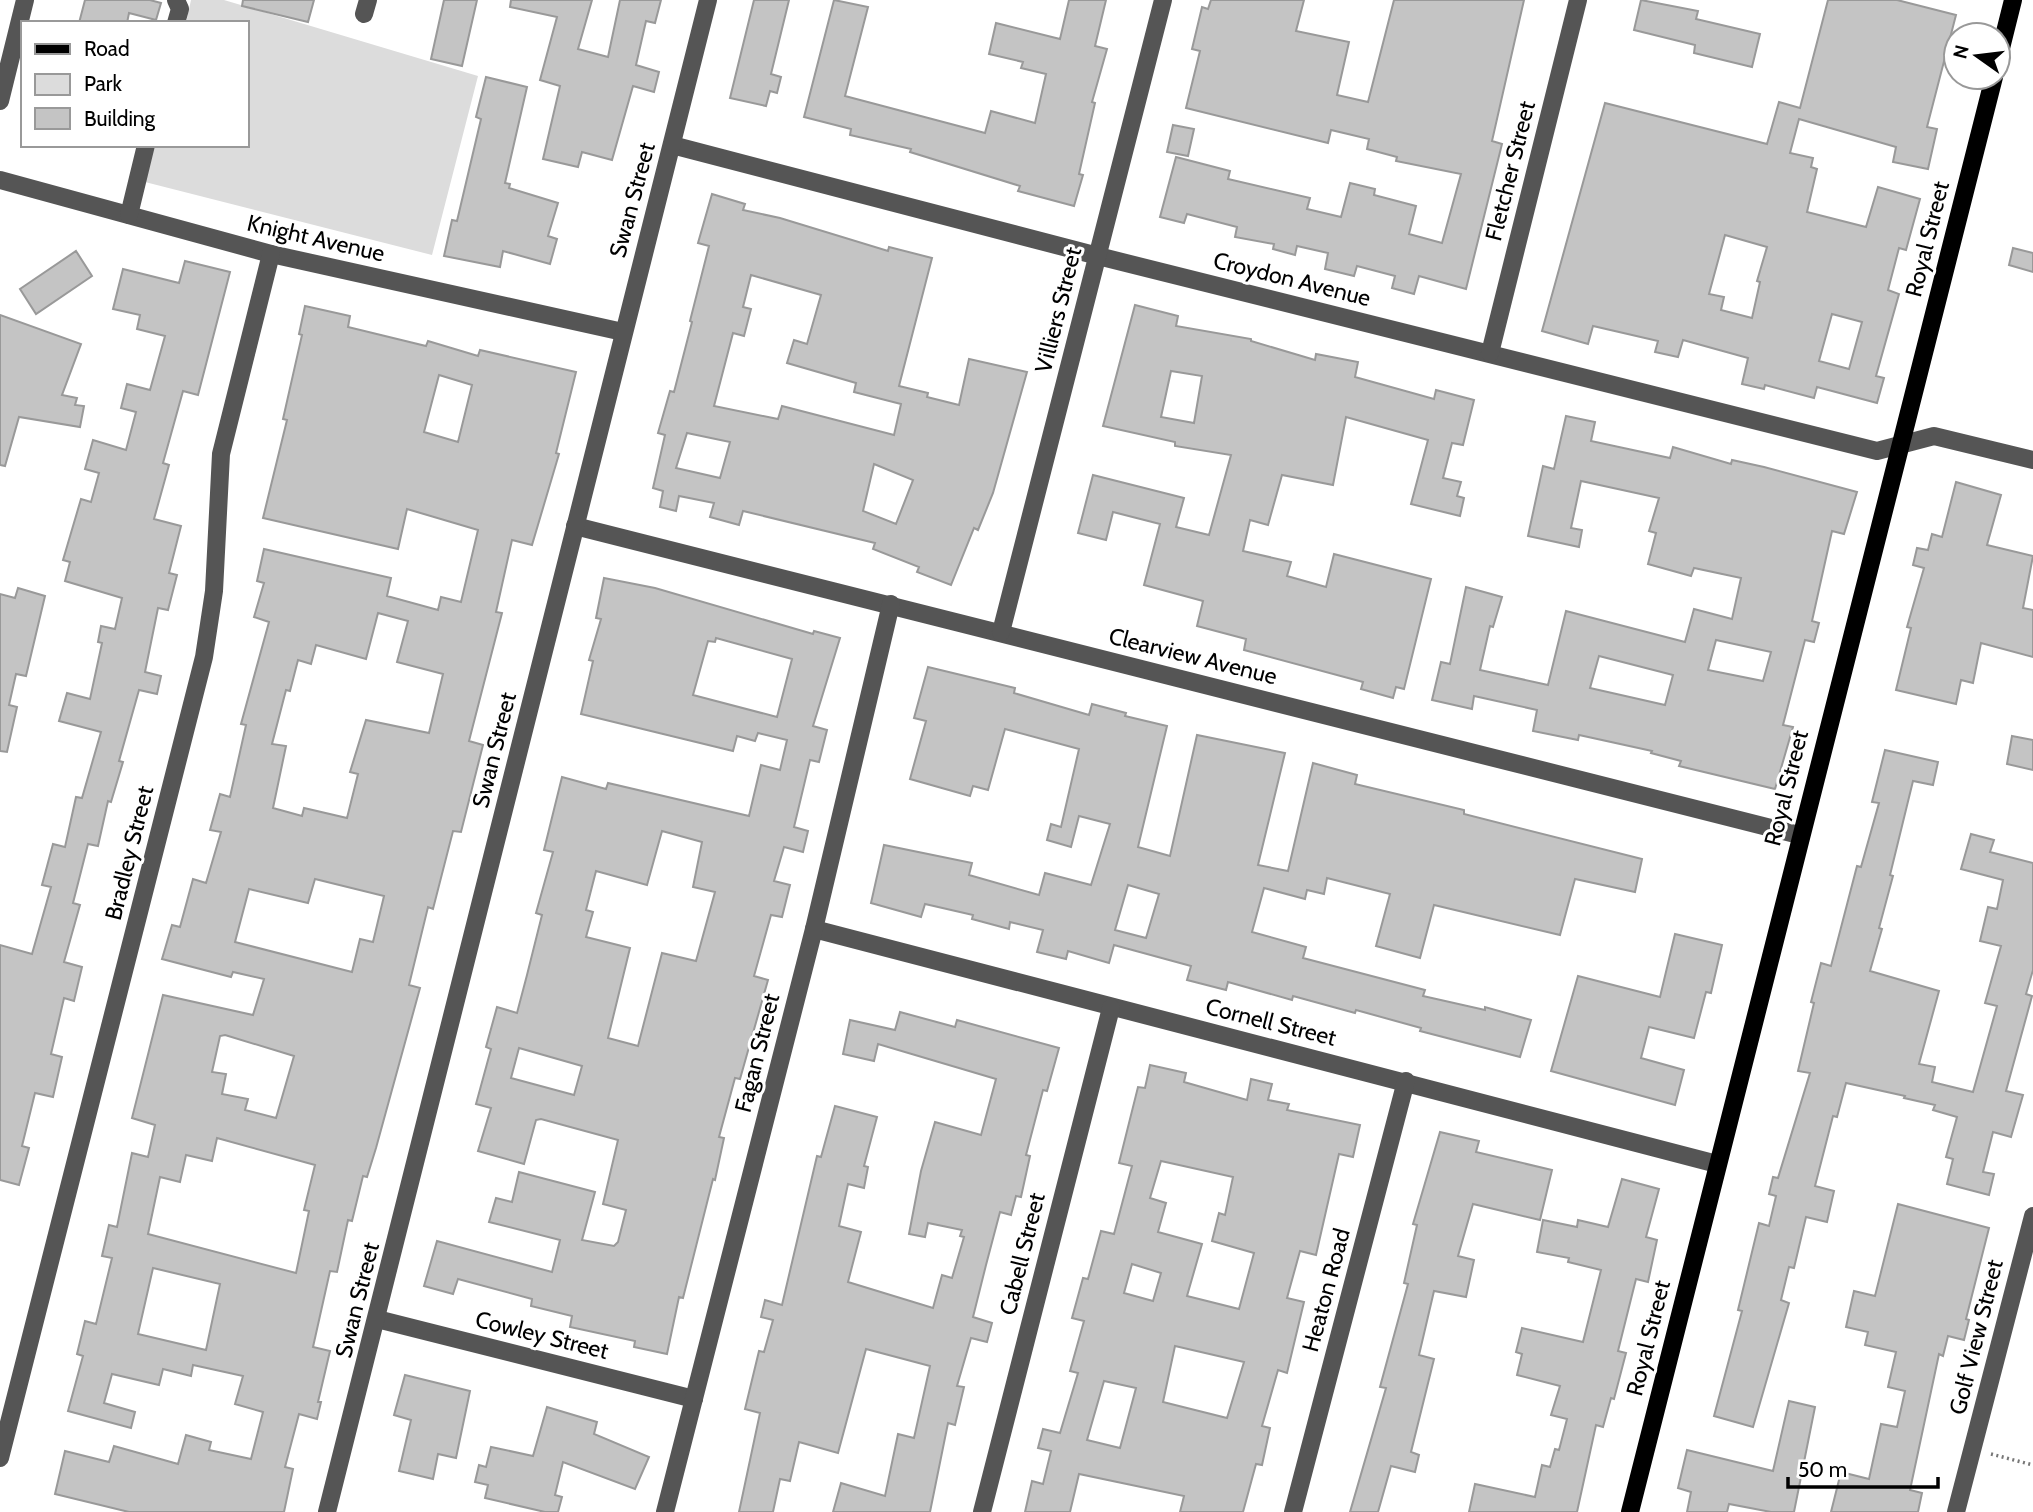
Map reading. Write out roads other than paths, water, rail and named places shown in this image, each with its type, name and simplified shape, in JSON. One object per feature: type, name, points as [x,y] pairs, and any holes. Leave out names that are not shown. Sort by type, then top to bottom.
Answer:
[{"type":"main road","points":[[2008,21],[2013,0]]},
{"type":"main road","name":"Royal Street","points":[[1630,1512],[1799,835],[1990,91]]},
{"type":"street","points":[[0,101],[25,0]]},
{"type":"street","points":[[176,0],[180,9],[177,21]]},
{"type":"street","name":"Swan Street","points":[[327,1512],[708,0]]},
{"type":"street","name":"Villiers Street","points":[[1001,632],[1163,0]]},
{"type":"street","name":"Fletcher Street","points":[[1490,354],[1578,0]]},
{"type":"street","name":"Croydon Avenue","points":[[672,145],[1098,256],[1877,451],[1934,436],[2033,460]]},
{"type":"street","points":[[129,215],[146,147]]},
{"type":"street","name":"Knight Avenue","points":[[0,180],[271,254],[623,332]]},
{"type":"street","name":"Bradley Street","points":[[0,1458],[204,657],[214,591],[221,454],[271,254]]},
{"type":"street","name":"Clearview Avenue","points":[[575,526],[1799,835]]},
{"type":"street","name":"Fagan Street","points":[[666,1512],[814,929],[891,604]]},
{"type":"street","name":"Cornell Street","points":[[814,929],[1717,1164]]},
{"type":"street","name":"Cabell Street","points":[[982,1512],[1111,1007]]},
{"type":"street","name":"Heaton Road","points":[[1293,1512],[1406,1081]]},
{"type":"street","name":"Golf View Street","points":[[1956,1512],[2033,1216]]},
{"type":"street","name":"Cowley Street","points":[[377,1320],[694,1399]]}]
